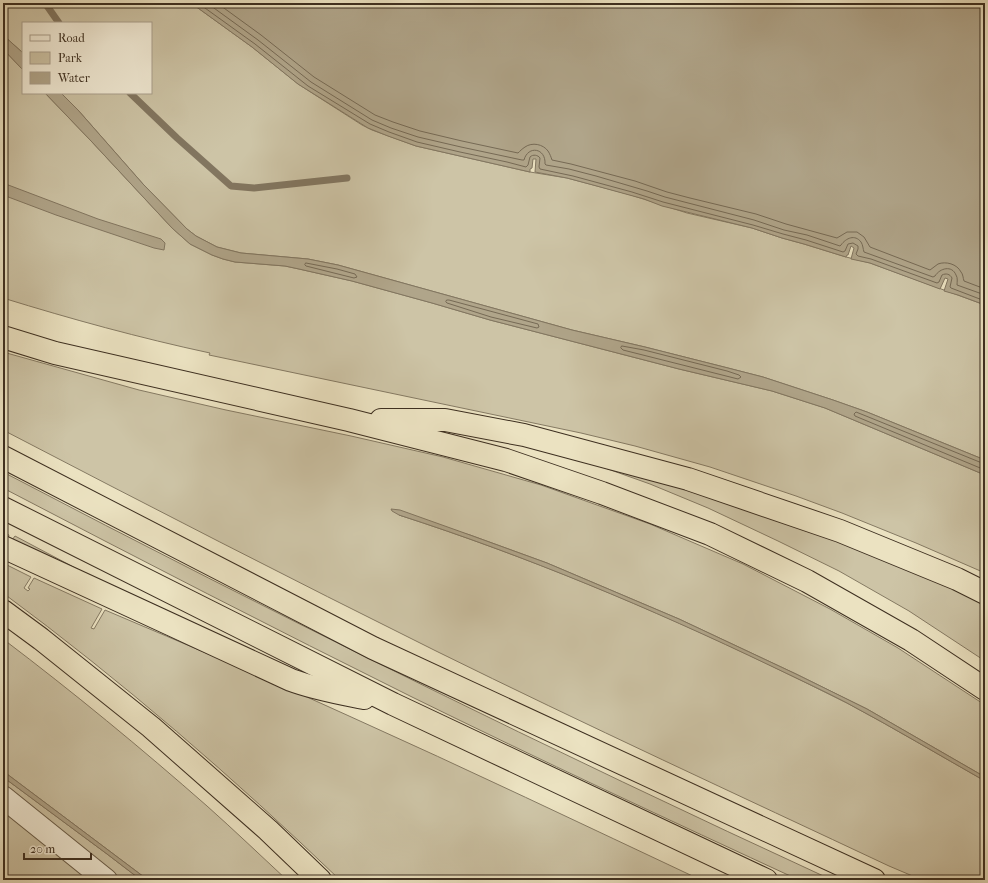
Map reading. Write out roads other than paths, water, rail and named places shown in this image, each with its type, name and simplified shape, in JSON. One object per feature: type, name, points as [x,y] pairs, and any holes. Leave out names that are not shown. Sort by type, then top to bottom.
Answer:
[{"type":"highway","points":[[3,337],[55,353],[349,420],[506,460],[602,493],[710,534],[807,581],[911,640],[985,689]]},
{"type":"highway","points":[[349,420],[445,420],[524,434],[688,479],[840,532],[957,579],[985,593]]},
{"type":"highway","points":[[3,457],[373,648],[874,880]]},
{"type":"highway","points":[[3,508],[393,704],[766,880]]},
{"type":"highway","points":[[3,547],[291,680],[306,686],[323,690],[393,704]]},
{"type":"highway","points":[[3,612],[41,639],[151,727],[268,830],[320,880]]},
{"type":"street","points":[[3,797],[106,880]]},
{"type":"water","points":[[191,3],[985,3],[985,305],[944,291],[948,279],[945,278],[940,289],[870,263],[851,259],[854,248],[851,246],[846,257],[752,228],[662,206],[644,199],[567,178],[535,172],[536,159],[533,159],[530,172],[416,146],[388,136],[368,128],[298,84],[252,47]]},
{"type":"water","points":[[3,35],[22,52],[22,69],[3,49]]},
{"type":"water","points":[[46,94],[62,94],[143,184],[187,229],[196,236],[217,247],[241,253],[308,259],[338,265],[572,330],[763,377],[867,412],[985,460],[985,475],[825,408],[772,391],[679,369],[490,320],[352,281],[285,266],[235,262],[212,255],[190,244],[172,228]]},
{"type":"water","points":[[3,183],[98,219],[161,239],[165,243],[164,250],[56,215],[3,195]]},
{"type":"water","points":[[391,509],[400,510],[547,563],[679,619],[867,709],[985,777],[985,781],[847,703],[680,624],[587,584],[494,548],[399,515]]},
{"type":"water","points":[[3,771],[148,880],[141,880],[3,777]]},
{"type":"waterway","points":[[45,3],[58,22]]},
{"type":"waterway","points":[[131,94],[177,138],[231,186],[254,188],[347,178]]}]
